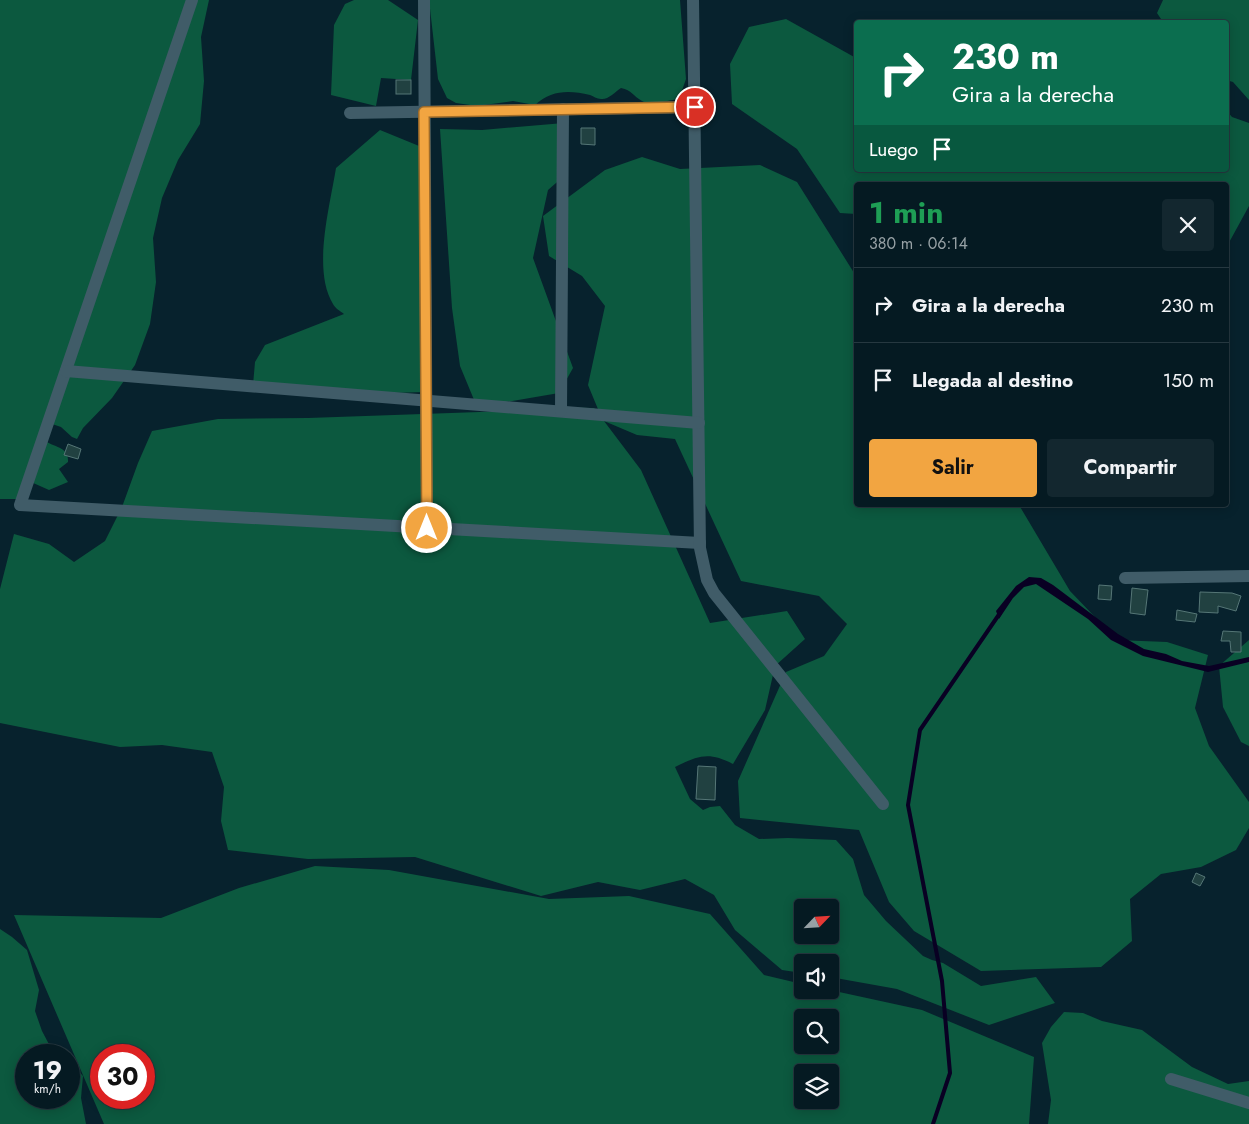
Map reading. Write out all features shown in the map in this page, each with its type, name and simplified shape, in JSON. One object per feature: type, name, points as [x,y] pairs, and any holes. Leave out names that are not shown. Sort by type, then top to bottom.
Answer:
[{"type":"street","points":[[192,0],[20,505],[700,543]]},
{"type":"street","points":[[424,0],[427,528]]},
{"type":"street","points":[[693,0],[700,543],[707,580],[714,593],[883,804]]},
{"type":"street","points":[[350,113],[695,107]]},
{"type":"street","points":[[561,411],[562,110]]},
{"type":"street","points":[[66,371],[699,423]]},
{"type":"street","points":[[1126,578],[1249,576]]},
{"type":"street","points":[[1171,1079],[1249,1103]]},
{"type":"green space","points":[[0,0],[209,0],[201,37],[204,81],[200,124],[178,160],[162,198],[153,238],[156,282],[150,324],[135,365],[112,398],[83,428],[77,439],[61,427],[52,424],[44,440],[66,453],[68,462],[59,469],[68,482],[49,490],[31,482],[20,499],[0,499]]},
{"type":"green space","points":[[354,0],[388,0],[418,20],[411,80],[381,78],[376,106],[331,95],[334,25],[345,4]]},
{"type":"green space","points":[[429,0],[680,0],[686,79],[679,99],[655,103],[646,102],[628,90],[621,88],[604,99],[598,99],[582,93],[561,92],[547,96],[535,105],[513,101],[477,106],[456,103],[447,98],[438,79]]},
{"type":"green space","points":[[1163,0],[1249,0],[1249,100],[1233,82],[1229,81],[1229,20],[1162,20],[1157,13]]},
{"type":"green space","points":[[786,19],[854,57],[854,172],[1229,172],[1229,114],[1232,117],[1249,123],[1249,206],[1229,243],[1229,182],[854,182],[854,214],[840,213],[797,149],[732,104],[730,64],[749,27]]},
{"type":"green space","points":[[564,123],[564,176],[548,190],[533,258],[573,368],[559,393],[477,407],[460,366],[452,308],[440,129],[482,130]]},
{"type":"green space","points":[[380,130],[424,148],[424,392],[362,394],[253,385],[255,362],[265,345],[344,314],[333,304],[327,290],[323,256],[324,238],[336,168]]},
{"type":"green space","points":[[642,157],[680,169],[760,165],[797,182],[854,273],[854,507],[1020,507],[1070,591],[1117,640],[1167,642],[1208,655],[1195,708],[1209,746],[1249,802],[1249,828],[1236,850],[1201,867],[1161,874],[1130,899],[1132,941],[1101,967],[981,971],[914,931],[889,902],[859,830],[740,818],[738,781],[786,672],[824,656],[847,624],[819,596],[741,581],[675,439],[637,435],[604,421],[641,470],[710,623],[787,611],[805,639],[775,666],[765,710],[733,764],[717,757],[703,756],[675,767],[690,799],[703,810],[720,806],[735,825],[759,839],[836,840],[853,859],[864,895],[886,921],[923,956],[943,963],[981,986],[1036,977],[1055,1003],[989,1025],[897,989],[839,979],[839,954],[794,954],[794,972],[782,970],[735,930],[714,895],[685,879],[640,890],[598,882],[541,896],[415,857],[308,859],[228,850],[221,821],[224,787],[212,752],[162,745],[120,747],[0,723],[0,589],[14,534],[49,544],[74,562],[105,541],[122,507],[152,431],[218,419],[508,411],[532,407],[594,408],[600,414],[588,385],[605,306],[582,276],[549,256],[543,216],[605,170]]},
{"type":"green space","points":[[1249,640],[1249,746],[1241,742],[1223,707],[1219,666]]},
{"type":"green space","points":[[315,866],[389,870],[549,899],[629,896],[710,914],[764,975],[794,982],[794,999],[839,999],[839,992],[922,1010],[1034,1057],[1029,1124],[104,1124],[98,1109],[155,1109],[155,1044],[90,1044],[90,1091],[80,1068],[80,1044],[70,1044],[14,915],[161,918],[239,888]]},
{"type":"green space","points":[[0,929],[27,950],[39,990],[35,1011],[49,1044],[15,1044],[15,1109],[80,1109],[80,1073],[83,1076],[81,1098],[86,1124],[0,1124]]},
{"type":"green space","points":[[1064,1012],[1083,1013],[1102,1021],[1142,1030],[1192,1067],[1228,1084],[1249,1081],[1249,1124],[1048,1124],[1051,1100],[1042,1043],[1051,1027]]},
{"type":"shaded area","points":[[1029,577],[1041,578],[1053,585],[1118,634],[1144,649],[1166,654],[1182,661],[1209,666],[1249,657],[1249,662],[1208,672],[1143,656],[1111,640],[1088,619],[1036,584],[1024,587],[1013,598],[999,619],[996,611],[1016,586]]},
{"type":"building","points":[[396,80],[411,80],[411,94],[396,94]]},
{"type":"building","points":[[581,128],[595,128],[595,145],[581,144]]},
{"type":"building","points":[[68,444],[81,449],[78,459],[64,455]]},
{"type":"building","points":[[1099,585],[1112,586],[1111,600],[1098,599]]},
{"type":"building","points":[[1132,588],[1148,590],[1145,615],[1130,613]]},
{"type":"building","points":[[1200,592],[1232,593],[1241,596],[1236,611],[1218,606],[1218,613],[1199,612]]},
{"type":"building","points":[[1177,610],[1197,614],[1195,622],[1176,620]]},
{"type":"building","points":[[1223,631],[1241,632],[1241,652],[1231,652],[1230,641],[1221,641]]},
{"type":"building","points":[[698,766],[716,767],[715,800],[696,799]]},
{"type":"building","points":[[1196,873],[1205,877],[1200,886],[1192,882]]},
{"type":"waterway","points":[[933,1124],[950,1073],[942,981],[908,805],[920,730],[1000,613]]},
{"type":"route","points":[[427,528],[424,112],[695,107]]}]
